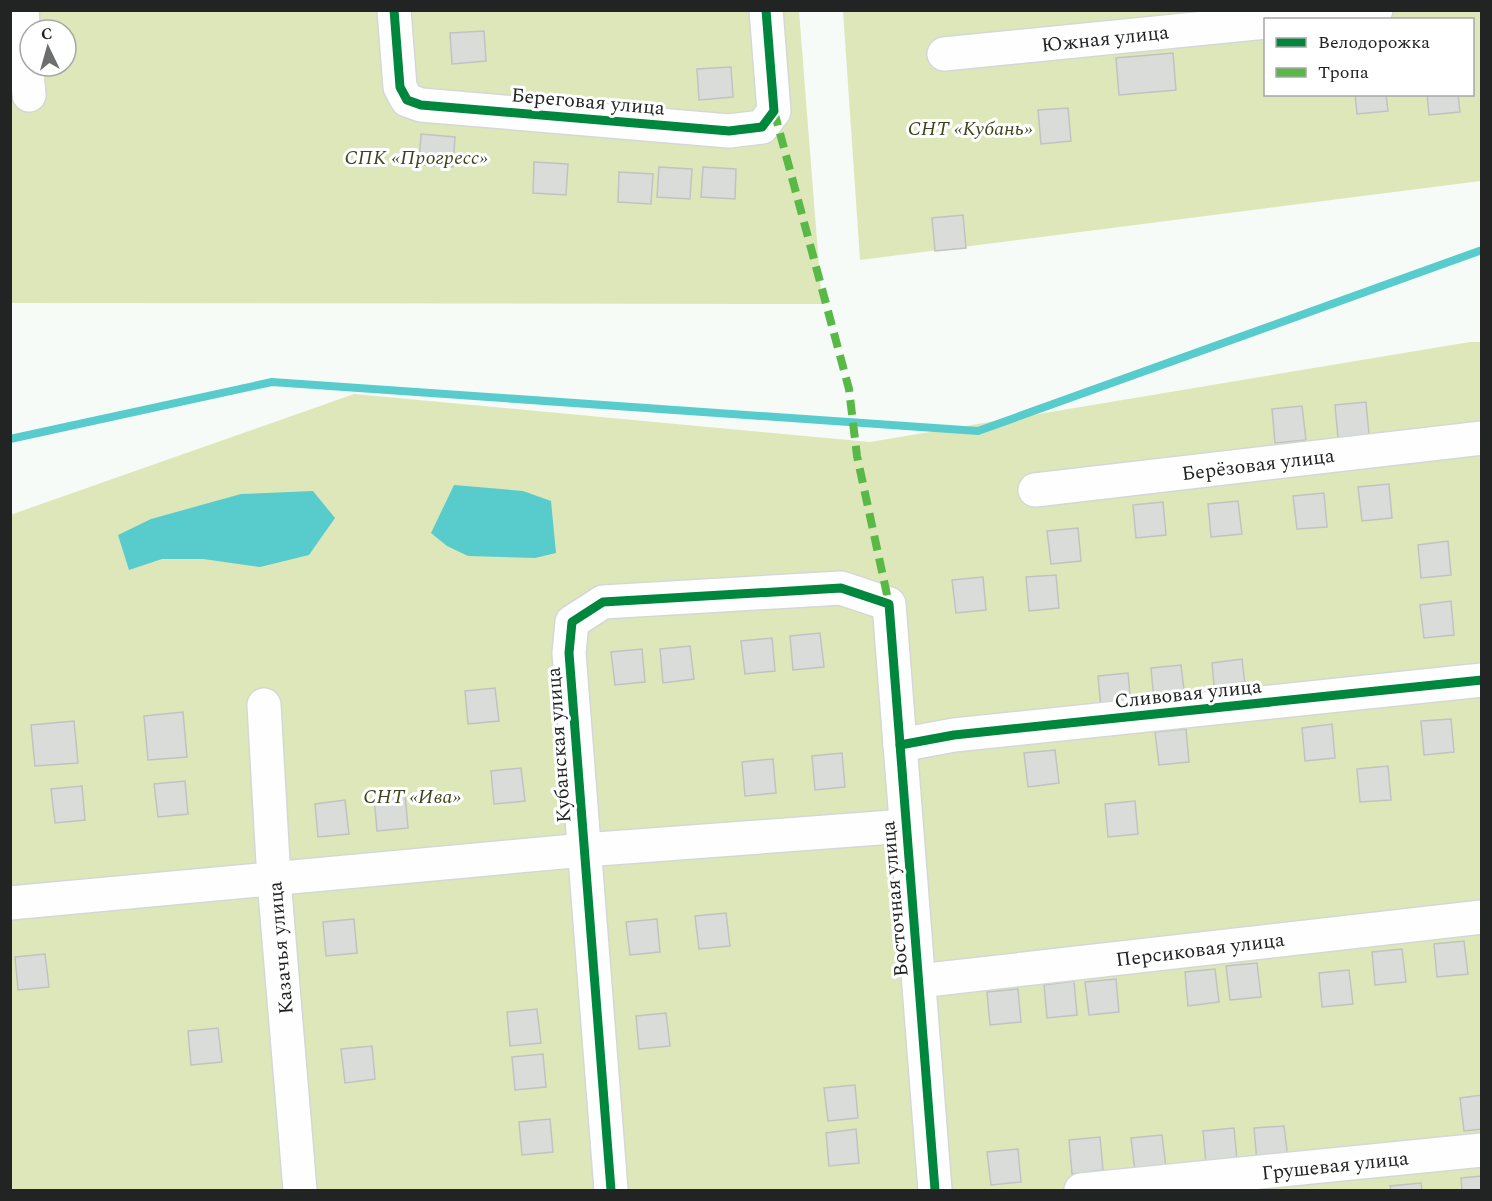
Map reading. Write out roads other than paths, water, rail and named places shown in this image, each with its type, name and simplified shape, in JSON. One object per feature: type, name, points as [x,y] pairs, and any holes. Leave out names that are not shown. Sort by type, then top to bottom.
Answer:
[{"type":"street","points":[[22,10],[29,95]]},
{"type":"street","name":"Береговая улица","points":[[394,10],[400,87],[407,100],[421,105],[729,131],[762,127],[774,111],[766,10]]},
{"type":"street","points":[[1305,18],[1376,10]]},
{"type":"street","name":"Южная улица","points":[[944,54],[1264,22]]},
{"type":"street","name":"Берёзовая улица","points":[[1035,490],[1482,438]]},
{"type":"street","name":"Кубанская улица","points":[[611,1191],[569,653],[572,622],[603,602],[841,588],[889,604]]},
{"type":"street","name":"Восточная улица","points":[[889,604],[935,1191]]},
{"type":"street","name":"Сливовая улица","points":[[900,744],[954,735],[1482,680]]},
{"type":"street","name":"Казачья улица","points":[[264,705],[274,880],[300,1191]]},
{"type":"street","points":[[10,903],[584,850],[906,826]]},
{"type":"street","name":"Персиковая улица","points":[[919,981],[1482,917]]},
{"type":"street","name":"Грушевая улица","points":[[1081,1191],[1482,1150]]},
{"type":"water","points":[[454,485],[523,491],[551,501],[556,553],[535,558],[468,556],[447,546],[431,533]]},
{"type":"water","points":[[313,491],[335,518],[309,555],[260,567],[203,559],[162,559],[129,570],[118,535],[151,519],[241,494]]},
{"type":"waterway","points":[[10,439],[272,382],[978,431],[1482,250]]},
{"type":"park label","name":"СНТ «Кубань»","points":[[970,128]]},
{"type":"park label","name":"СПК «Прогресс»","points":[[416,157]]},
{"type":"park label","name":"СНТ «Ива»","points":[[412,796]]}]
